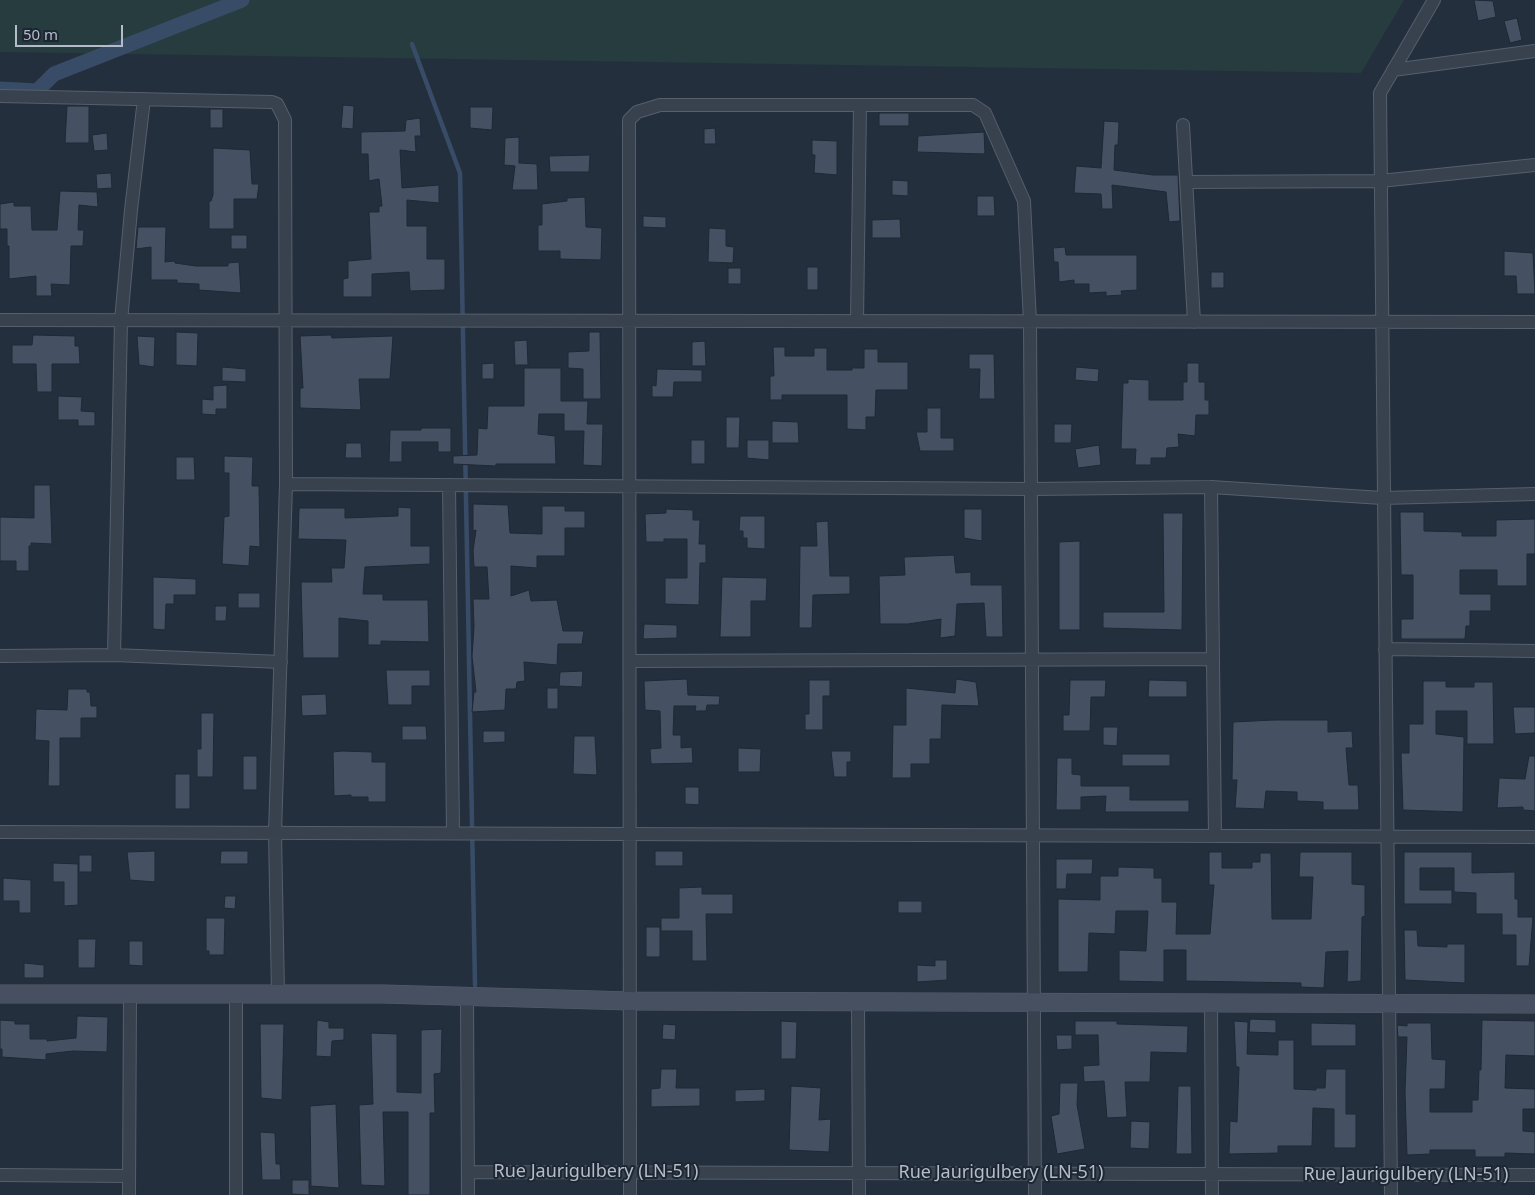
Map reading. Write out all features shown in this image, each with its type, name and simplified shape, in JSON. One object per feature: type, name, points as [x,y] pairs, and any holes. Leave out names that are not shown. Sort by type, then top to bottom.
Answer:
[{"type":"street","points":[[1390,1195],[1382,498],[1380,93],[1434,0]]},
{"type":"street","points":[[1393,70],[1535,51]]},
{"type":"street","points":[[0,96],[272,102],[277,104],[285,120],[286,484],[275,834],[278,994]]},
{"type":"street","points":[[114,656],[121,321],[144,99]]},
{"type":"street","points":[[630,1195],[629,120],[637,112],[660,105],[973,105],[985,113],[1024,201],[1030,322],[1035,1195]]},
{"type":"street","points":[[857,321],[860,106]]},
{"type":"street","points":[[1183,125],[1194,322]]},
{"type":"street","points":[[1186,182],[1380,181],[1535,165]]},
{"type":"street","points":[[0,320],[1535,322]]},
{"type":"street","points":[[286,484],[1031,489],[1211,487],[1382,498],[1535,494]]},
{"type":"street","points":[[449,485],[453,833]]},
{"type":"street","points":[[1211,487],[1215,836]]},
{"type":"street","points":[[1385,649],[1535,651]]},
{"type":"street","points":[[0,656],[114,656],[281,662]]},
{"type":"street","points":[[630,662],[1213,659]]},
{"type":"street","points":[[0,832],[1535,837]]},
{"type":"street","points":[[0,994],[467,996],[630,1001],[1389,1002],[1535,1004]]},
{"type":"street","points":[[129,1195],[130,994]]},
{"type":"street","points":[[236,994],[236,1195]]},
{"type":"street","points":[[467,996],[468,1195]]},
{"type":"street","points":[[858,1001],[859,1195]]},
{"type":"street","points":[[1211,1002],[1212,1195]]},
{"type":"street","name":"Rue Jaurigulbery (LN-51)","points":[[468,1172],[1535,1175]]},
{"type":"street","points":[[0,1175],[129,1176]]},
{"type":"green space","points":[[0,0],[1404,0],[1361,73],[0,52]]},
{"type":"building","points":[[1474,0],[1493,1],[1496,17],[1478,21]]},
{"type":"building","points":[[1517,18],[1522,40],[1510,43],[1504,21]]},
{"type":"building","points":[[343,105],[354,106],[353,129],[341,128]]},
{"type":"building","points":[[67,106],[89,106],[89,143],[65,143]]},
{"type":"building","points":[[470,107],[493,107],[492,130],[470,128]]},
{"type":"building","points":[[210,109],[223,109],[223,128],[210,128]]},
{"type":"building","points":[[879,113],[909,113],[909,126],[879,126]]},
{"type":"building","points":[[420,118],[421,136],[415,136],[416,152],[400,150],[402,188],[439,185],[439,203],[407,200],[407,226],[427,226],[427,259],[445,259],[445,290],[410,291],[409,272],[372,274],[372,297],[343,297],[343,279],[348,278],[348,261],[371,259],[369,212],[379,212],[379,206],[382,206],[379,179],[369,181],[368,154],[361,154],[361,132],[405,131],[406,120]]},
{"type":"building","points":[[1104,121],[1119,122],[1118,145],[1115,145],[1114,170],[1153,175],[1178,175],[1180,221],[1169,222],[1166,192],[1112,185],[1113,209],[1102,209],[1101,194],[1074,193],[1076,166],[1101,168]]},
{"type":"building","points":[[715,128],[716,144],[704,144],[704,129]]},
{"type":"building","points":[[984,132],[985,154],[917,152],[918,136]]},
{"type":"building","points":[[107,133],[108,150],[94,151],[92,135]]},
{"type":"building","points":[[519,137],[519,163],[537,164],[538,190],[512,190],[515,166],[504,165],[505,138]]},
{"type":"building","points":[[812,140],[837,141],[837,175],[814,173],[815,155],[812,155]]},
{"type":"building","points":[[213,148],[250,150],[252,184],[259,184],[257,199],[234,199],[234,229],[209,229],[209,201],[211,201],[213,195]]},
{"type":"building","points":[[590,155],[589,172],[550,172],[549,156]]},
{"type":"building","points":[[111,173],[112,188],[97,189],[96,174]]},
{"type":"building","points":[[892,180],[908,181],[908,196],[892,195]]},
{"type":"building","points":[[60,191],[97,192],[98,207],[79,205],[78,230],[84,230],[83,246],[71,246],[70,285],[51,284],[52,296],[36,296],[36,276],[9,279],[7,229],[0,229],[0,204],[14,202],[14,206],[31,206],[32,230],[57,230]]},
{"type":"building","points":[[977,196],[994,196],[995,216],[977,216]]},
{"type":"building","points":[[585,197],[586,227],[602,228],[601,260],[560,259],[560,251],[538,251],[538,225],[542,225],[542,204],[567,201],[567,198]]},
{"type":"building","points":[[643,216],[666,217],[666,228],[643,227]]},
{"type":"building","points":[[900,219],[901,238],[872,238],[872,220]]},
{"type":"building","points":[[138,227],[166,227],[165,262],[175,261],[175,263],[196,266],[228,266],[228,263],[239,262],[241,293],[199,290],[199,284],[177,283],[177,280],[151,280],[151,247],[136,249]]},
{"type":"building","points":[[709,228],[726,229],[726,246],[734,247],[733,263],[708,262]]},
{"type":"building","points":[[231,235],[247,235],[247,249],[231,249]]},
{"type":"building","points":[[1065,247],[1066,255],[1137,255],[1137,290],[1121,291],[1122,295],[1106,296],[1106,292],[1089,293],[1089,284],[1074,284],[1074,280],[1059,282],[1058,262],[1054,262],[1053,248]]},
{"type":"building","points":[[1504,251],[1533,253],[1535,294],[1517,294],[1516,276],[1504,276]]},
{"type":"building","points":[[807,267],[818,267],[818,290],[807,290]]},
{"type":"building","points":[[728,268],[741,268],[741,284],[728,284]]},
{"type":"building","points":[[1211,272],[1224,272],[1224,288],[1211,288]]},
{"type":"building","points":[[176,332],[198,333],[197,366],[176,365]]},
{"type":"building","points":[[589,332],[600,332],[601,399],[583,399],[583,369],[568,368],[568,352],[589,351]]},
{"type":"building","points":[[33,335],[75,336],[75,346],[79,346],[80,364],[52,364],[52,392],[37,392],[36,364],[12,364],[12,345],[32,345]]},
{"type":"building","points":[[331,335],[332,338],[393,336],[390,379],[359,379],[361,410],[300,408],[300,388],[303,388],[300,336]]},
{"type":"building","points":[[137,336],[155,337],[154,367],[139,365]]},
{"type":"building","points":[[527,340],[528,365],[515,365],[514,341]]},
{"type":"building","points":[[705,341],[706,366],[692,366],[692,342]]},
{"type":"building","points":[[773,347],[785,347],[785,356],[814,356],[814,348],[827,348],[827,370],[864,368],[864,349],[878,349],[878,362],[908,362],[908,390],[876,390],[875,417],[866,417],[866,430],[847,429],[847,395],[782,395],[782,400],[770,400],[770,376],[774,376]]},
{"type":"building","points":[[969,354],[994,354],[995,399],[979,399],[980,369],[969,369]]},
{"type":"building","points":[[494,363],[494,379],[482,379],[482,364]]},
{"type":"building","points":[[1187,363],[1199,363],[1199,382],[1205,382],[1205,400],[1209,400],[1209,415],[1196,415],[1195,436],[1178,434],[1179,447],[1167,448],[1166,458],[1151,458],[1151,465],[1135,465],[1136,449],[1121,449],[1123,383],[1128,383],[1128,379],[1149,380],[1149,400],[1183,400],[1183,382],[1187,382]]},
{"type":"building","points":[[222,367],[246,369],[246,382],[222,381]]},
{"type":"building","points":[[1076,367],[1099,369],[1098,382],[1075,380]]},
{"type":"building","points":[[524,368],[561,368],[561,401],[588,401],[587,424],[603,424],[602,466],[583,465],[584,431],[564,431],[564,414],[539,414],[538,434],[555,436],[556,464],[496,464],[496,466],[453,464],[453,456],[477,455],[478,428],[487,429],[488,406],[524,406]]},
{"type":"building","points":[[657,369],[702,370],[702,382],[674,382],[673,397],[652,397],[652,385],[656,386]]},
{"type":"building","points":[[227,385],[227,409],[216,409],[216,415],[202,414],[202,399],[213,400],[213,386]]},
{"type":"building","points":[[58,396],[82,397],[81,411],[95,412],[95,426],[78,426],[78,420],[58,420]]},
{"type":"building","points":[[927,408],[941,408],[941,438],[954,438],[954,451],[920,451],[916,432],[927,432]]},
{"type":"building","points":[[726,417],[740,417],[739,448],[726,448]]},
{"type":"building","points":[[772,421],[798,422],[799,443],[772,443]]},
{"type":"building","points":[[1054,424],[1072,424],[1071,443],[1054,443]]},
{"type":"building","points":[[421,428],[451,428],[451,452],[438,452],[438,442],[402,442],[402,462],[389,462],[390,430],[421,430]]},
{"type":"building","points":[[691,440],[705,440],[705,464],[691,464]]},
{"type":"building","points":[[747,440],[769,440],[769,460],[747,458]]},
{"type":"building","points":[[346,443],[361,443],[362,458],[345,458]]},
{"type":"building","points":[[1099,445],[1101,465],[1078,468],[1075,449]]},
{"type":"building","points":[[224,456],[253,457],[252,486],[259,486],[260,547],[250,546],[249,566],[222,564],[224,517],[229,516],[229,473],[224,473]]},
{"type":"building","points":[[176,457],[194,457],[195,480],[176,480]]},
{"type":"building","points":[[34,485],[50,485],[52,544],[31,543],[31,546],[29,546],[29,571],[16,571],[16,561],[0,561],[0,517],[34,518]]},
{"type":"building","points":[[473,504],[508,505],[510,533],[542,534],[542,506],[565,506],[565,511],[585,511],[585,528],[565,528],[565,556],[537,556],[537,568],[511,566],[511,596],[529,590],[531,601],[557,600],[563,631],[584,631],[582,644],[558,644],[557,665],[524,662],[525,681],[517,682],[516,689],[506,689],[505,710],[472,712],[474,692],[476,692],[472,656],[473,599],[489,599],[487,567],[474,567],[473,551],[476,530],[473,531]]},
{"type":"building","points":[[398,507],[411,508],[411,546],[430,546],[430,564],[365,567],[363,594],[383,594],[383,600],[428,600],[429,642],[381,641],[381,645],[368,645],[368,621],[339,618],[339,658],[303,658],[301,582],[332,582],[331,568],[344,568],[346,540],[298,539],[299,508],[345,508],[345,518],[398,516]]},
{"type":"building","points":[[666,509],[693,510],[693,520],[700,520],[699,544],[706,544],[706,563],[700,563],[699,605],[665,604],[665,578],[687,578],[687,539],[664,539],[664,542],[646,542],[645,514],[666,513]]},
{"type":"building","points":[[964,509],[982,509],[982,541],[964,538]]},
{"type":"building","points":[[1400,512],[1424,512],[1424,531],[1462,532],[1462,536],[1496,536],[1496,520],[1535,519],[1535,554],[1527,554],[1527,586],[1497,586],[1497,570],[1460,570],[1460,594],[1491,594],[1491,611],[1470,611],[1470,626],[1466,626],[1465,639],[1401,639],[1401,619],[1413,619],[1413,575],[1401,575]]},
{"type":"building","points":[[1163,513],[1183,513],[1182,630],[1103,628],[1103,612],[1164,612]]},
{"type":"building","points":[[740,516],[765,516],[765,549],[747,548],[747,538],[743,538],[743,531],[739,531]]},
{"type":"building","points":[[828,521],[830,576],[850,576],[850,594],[813,595],[812,628],[799,628],[800,546],[817,546],[816,522]]},
{"type":"building","points":[[1080,541],[1080,630],[1059,630],[1059,542]]},
{"type":"building","points":[[954,555],[956,573],[971,572],[971,585],[1002,585],[1003,637],[986,637],[984,603],[957,604],[955,636],[940,638],[941,619],[908,624],[880,624],[879,576],[905,575],[904,557]]},
{"type":"building","points":[[153,577],[196,579],[196,595],[174,595],[174,604],[166,604],[165,630],[153,629]]},
{"type":"building","points":[[722,577],[767,578],[766,601],[751,601],[751,637],[720,637]]},
{"type":"building","points":[[238,593],[260,593],[260,608],[238,608]]},
{"type":"building","points":[[215,606],[227,606],[226,621],[215,621]]},
{"type":"building","points":[[644,624],[677,625],[677,638],[643,639]]},
{"type":"building","points":[[386,670],[430,670],[430,686],[412,686],[412,705],[388,705]]},
{"type":"building","points":[[583,671],[582,687],[559,686],[560,672]]},
{"type":"building","points":[[687,679],[688,695],[720,696],[719,705],[707,705],[706,711],[695,711],[696,706],[674,706],[673,735],[681,735],[681,748],[692,747],[693,763],[651,764],[650,749],[661,748],[660,711],[645,710],[644,681]]},
{"type":"building","points":[[956,679],[976,682],[979,706],[942,705],[941,739],[930,739],[930,764],[911,764],[911,778],[892,778],[893,725],[906,725],[906,688],[955,693]]},
{"type":"building","points":[[809,680],[830,680],[830,696],[823,696],[823,730],[805,730],[805,714],[809,714]]},
{"type":"building","points":[[1070,680],[1106,680],[1105,697],[1091,697],[1090,731],[1063,731],[1063,715],[1069,715]]},
{"type":"building","points":[[1149,680],[1187,681],[1187,697],[1148,697]]},
{"type":"building","points":[[1423,681],[1446,681],[1446,687],[1474,687],[1474,682],[1493,682],[1494,744],[1467,744],[1467,711],[1436,711],[1436,734],[1464,737],[1463,812],[1403,810],[1401,753],[1409,753],[1409,724],[1423,724]]},
{"type":"building","points":[[547,688],[558,688],[558,709],[547,709]]},
{"type":"building","points":[[68,689],[87,689],[87,692],[90,692],[91,706],[97,706],[97,718],[81,718],[81,738],[60,738],[60,786],[48,786],[49,741],[35,740],[36,709],[67,710]]},
{"type":"building","points":[[326,694],[327,715],[302,716],[301,695]]},
{"type":"building","points":[[1513,707],[1535,707],[1535,733],[1515,734]]},
{"type":"building","points":[[201,713],[214,713],[213,777],[197,777],[197,749],[201,749]]},
{"type":"building","points":[[1328,720],[1328,732],[1352,731],[1353,748],[1346,748],[1349,785],[1358,785],[1359,810],[1323,810],[1323,802],[1297,801],[1297,792],[1266,791],[1264,809],[1235,808],[1237,780],[1232,780],[1233,722]]},
{"type":"building","points":[[402,726],[426,726],[427,740],[402,740]]},
{"type":"building","points":[[1103,727],[1118,727],[1117,746],[1103,745]]},
{"type":"building","points":[[483,731],[505,731],[505,742],[483,743]]},
{"type":"building","points":[[574,736],[595,736],[597,775],[573,774]]},
{"type":"building","points":[[738,748],[761,749],[760,772],[738,772]]},
{"type":"building","points":[[831,751],[851,751],[851,762],[847,762],[847,777],[834,777]]},
{"type":"building","points":[[333,752],[372,752],[372,762],[386,762],[386,802],[368,802],[368,797],[351,797],[351,795],[334,796]]},
{"type":"building","points":[[1122,754],[1170,754],[1170,766],[1122,766]]},
{"type":"building","points":[[243,756],[257,756],[257,790],[243,790]]},
{"type":"building","points":[[1529,756],[1535,756],[1535,811],[1523,810],[1523,807],[1497,808],[1499,778],[1525,779]]},
{"type":"building","points":[[1057,758],[1072,758],[1072,774],[1081,775],[1081,786],[1130,786],[1130,800],[1189,800],[1189,812],[1105,812],[1106,796],[1081,797],[1081,810],[1056,810]]},
{"type":"building","points":[[175,774],[190,774],[190,809],[175,809]]},
{"type":"building","points":[[685,787],[699,787],[699,805],[685,804]]},
{"type":"building","points":[[155,851],[155,882],[130,880],[127,852]]},
{"type":"building","points":[[221,851],[248,851],[248,864],[220,864]]},
{"type":"building","points":[[655,851],[683,851],[683,866],[655,866]]},
{"type":"building","points":[[1209,852],[1222,852],[1222,868],[1252,868],[1252,862],[1260,862],[1260,853],[1271,853],[1272,919],[1311,919],[1313,877],[1299,877],[1300,852],[1352,852],[1352,884],[1365,885],[1365,916],[1362,917],[1361,981],[1347,982],[1348,951],[1326,952],[1324,988],[1301,987],[1301,983],[1186,981],[1186,950],[1164,950],[1164,982],[1119,981],[1119,950],[1146,951],[1148,911],[1116,911],[1115,934],[1089,933],[1088,972],[1058,972],[1058,899],[1100,900],[1100,876],[1118,876],[1118,867],[1154,868],[1154,878],[1162,878],[1162,902],[1177,902],[1176,934],[1210,934],[1214,885],[1209,885]]},
{"type":"building","points":[[1404,852],[1472,852],[1472,873],[1515,872],[1515,899],[1518,899],[1518,917],[1533,917],[1529,966],[1516,966],[1516,935],[1502,935],[1502,914],[1476,914],[1476,893],[1454,892],[1454,868],[1420,868],[1420,890],[1452,890],[1452,904],[1404,904]]},
{"type":"building","points":[[79,855],[92,855],[92,872],[79,872]]},
{"type":"building","points":[[1056,859],[1093,859],[1092,874],[1067,874],[1066,889],[1056,889]]},
{"type":"building","points":[[53,863],[78,864],[78,905],[64,906],[64,882],[53,882]]},
{"type":"building","points":[[3,878],[31,880],[31,913],[19,913],[19,901],[3,901]]},
{"type":"building","points":[[702,887],[702,894],[733,894],[733,914],[706,914],[707,961],[692,961],[692,931],[661,931],[661,918],[679,918],[679,888]]},
{"type":"building","points":[[225,896],[236,896],[235,909],[224,908]]},
{"type":"building","points":[[898,901],[922,901],[922,913],[898,913]]},
{"type":"building","points":[[206,918],[225,918],[224,955],[209,955],[209,951],[206,951]]},
{"type":"building","points":[[646,927],[660,927],[660,957],[646,957]]},
{"type":"building","points":[[1404,930],[1417,930],[1418,946],[1447,947],[1447,944],[1465,944],[1465,983],[1405,980]]},
{"type":"building","points":[[78,939],[96,939],[95,968],[78,968]]},
{"type":"building","points":[[129,941],[143,941],[143,966],[129,965]]},
{"type":"building","points":[[935,960],[947,960],[947,980],[917,982],[917,965],[935,966]]},
{"type":"building","points":[[24,963],[44,965],[44,978],[24,978]]},
{"type":"building","points":[[77,1016],[108,1017],[107,1052],[73,1051],[46,1054],[46,1060],[2,1057],[2,1049],[0,1049],[0,1020],[15,1021],[15,1024],[30,1024],[30,1039],[47,1039],[47,1041],[76,1038]]},
{"type":"building","points":[[1250,1019],[1276,1020],[1276,1033],[1249,1032]]},
{"type":"building","points":[[317,1020],[329,1022],[329,1028],[344,1028],[344,1040],[332,1041],[331,1057],[316,1056]]},
{"type":"building","points":[[1482,1020],[1535,1021],[1535,1056],[1506,1055],[1505,1088],[1535,1089],[1535,1109],[1523,1109],[1523,1131],[1535,1132],[1535,1154],[1505,1153],[1505,1157],[1475,1157],[1475,1150],[1430,1150],[1430,1154],[1407,1155],[1405,1092],[1407,1037],[1398,1037],[1397,1025],[1407,1026],[1407,1023],[1431,1023],[1432,1059],[1446,1060],[1445,1089],[1430,1089],[1430,1112],[1472,1112],[1472,1100],[1478,1100]]},
{"type":"building","points":[[781,1021],[797,1022],[796,1059],[781,1059]]},
{"type":"building","points":[[1075,1021],[1117,1021],[1117,1024],[1188,1026],[1187,1053],[1151,1052],[1150,1082],[1125,1082],[1127,1117],[1107,1118],[1104,1081],[1084,1082],[1083,1066],[1099,1065],[1098,1035],[1075,1035]]},
{"type":"building","points":[[1234,1021],[1248,1022],[1247,1054],[1278,1055],[1278,1040],[1294,1040],[1294,1089],[1316,1090],[1316,1088],[1325,1088],[1326,1069],[1346,1069],[1346,1114],[1356,1114],[1356,1148],[1334,1148],[1334,1109],[1313,1108],[1312,1146],[1278,1146],[1278,1153],[1229,1154],[1230,1121],[1237,1122],[1239,1067],[1236,1067]]},
{"type":"building","points":[[1311,1023],[1356,1024],[1356,1046],[1311,1046]]},
{"type":"building","points":[[260,1024],[284,1024],[282,1100],[261,1098]]},
{"type":"building","points":[[663,1024],[676,1025],[675,1040],[662,1039]]},
{"type":"building","points":[[442,1029],[441,1073],[434,1074],[435,1113],[430,1113],[430,1195],[408,1195],[408,1112],[383,1112],[385,1186],[361,1185],[359,1105],[373,1104],[371,1033],[397,1034],[397,1092],[421,1093],[421,1030]]},
{"type":"building","points":[[1056,1035],[1072,1035],[1072,1049],[1057,1050]]},
{"type":"building","points":[[661,1069],[677,1069],[676,1088],[700,1088],[700,1106],[651,1107],[651,1089],[660,1088]]},
{"type":"building","points":[[1060,1083],[1078,1083],[1077,1105],[1085,1149],[1057,1154],[1051,1116],[1059,1114]]},
{"type":"building","points":[[791,1086],[821,1088],[819,1120],[831,1119],[829,1152],[789,1150]]},
{"type":"building","points":[[1178,1086],[1191,1086],[1192,1154],[1176,1154]]},
{"type":"building","points":[[765,1089],[765,1101],[735,1102],[735,1090]]},
{"type":"building","points":[[336,1104],[339,1188],[311,1186],[310,1106]]},
{"type":"building","points":[[1131,1121],[1150,1122],[1149,1149],[1130,1148]]},
{"type":"building","points":[[260,1132],[275,1133],[276,1164],[280,1164],[281,1180],[262,1180]]},
{"type":"building","points":[[292,1180],[309,1180],[309,1195],[292,1194]]},
{"type":"waterway","points":[[0,89],[37,91],[54,74],[242,0]]},
{"type":"waterway","points":[[412,44],[460,173],[475,985]]}]
